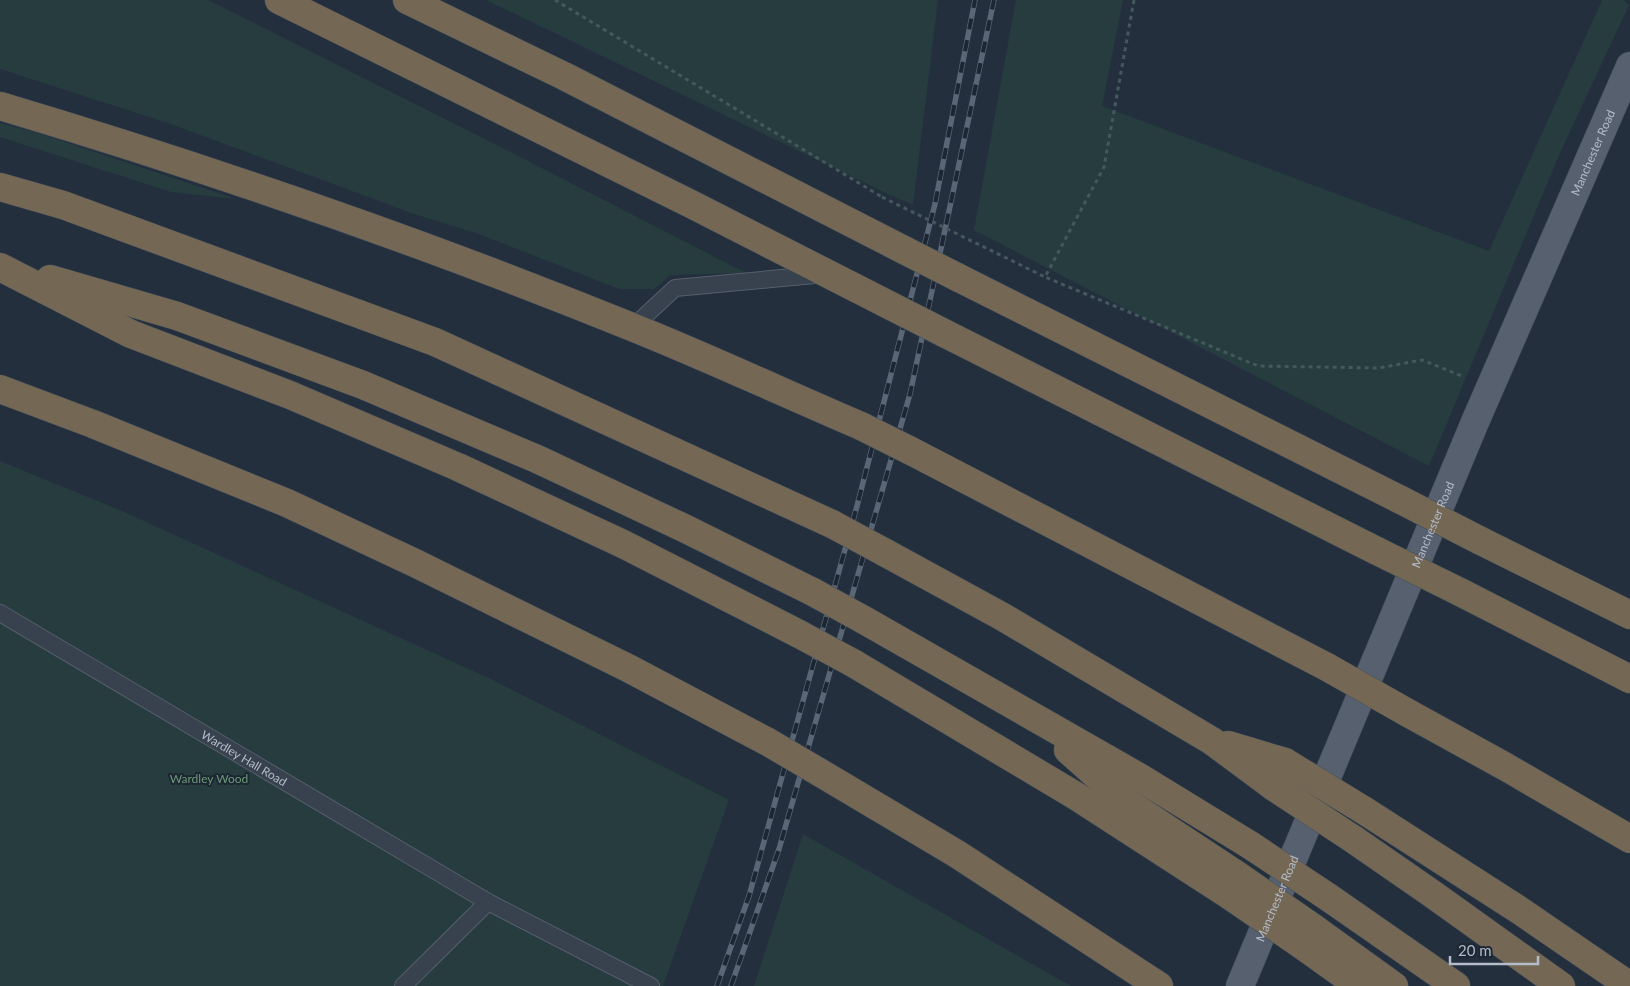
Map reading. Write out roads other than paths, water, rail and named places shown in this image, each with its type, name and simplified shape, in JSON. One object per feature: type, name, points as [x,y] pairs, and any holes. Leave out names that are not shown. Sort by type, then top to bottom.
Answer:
[{"type":"highway","points":[[279,0],[691,204],[1630,679]]},
{"type":"highway","points":[[407,0],[564,76],[957,277],[1630,615]]},
{"type":"highway","points":[[0,106],[133,146],[390,234],[633,327],[861,426],[1327,667],[1630,839]]},
{"type":"highway","points":[[0,188],[63,205],[435,342],[832,524],[1003,617],[1212,741],[1274,788],[1353,839],[1561,986]]},
{"type":"highway","points":[[0,266],[177,316],[363,385],[545,463],[684,528],[813,592],[1139,777],[1250,845],[1456,986]]},
{"type":"highway","points":[[0,266],[131,334],[290,395],[458,467],[623,544],[801,635],[1076,796],[1233,885]]},
{"type":"highway","points":[[0,389],[93,424],[287,503],[415,563],[628,668],[768,742],[957,854],[1159,986]]},
{"type":"highway","points":[[1031,716],[1125,801],[1233,885],[1310,938],[1394,986]]},
{"type":"highway","points":[[1212,741],[1285,762],[1519,910],[1630,986]]},
{"type":"highway","points":[[1310,938],[1359,986]]},
{"type":"main road","name":"Manchester Road","points":[[1240,986],[1490,388],[1630,66]]},
{"type":"lane","points":[[633,327],[675,288],[829,274]]},
{"type":"lane","name":"Wardley Hall Road","points":[[0,612],[488,902],[651,986]]},
{"type":"lane","points":[[403,986],[488,902]]},
{"type":"railway","points":[[717,986],[749,896],[857,506],[935,204],[975,0]]},
{"type":"railway","points":[[731,986],[779,849],[910,394],[994,0]]},
{"type":"park label","name":"Wardley Wood","points":[[209,778]]}]
